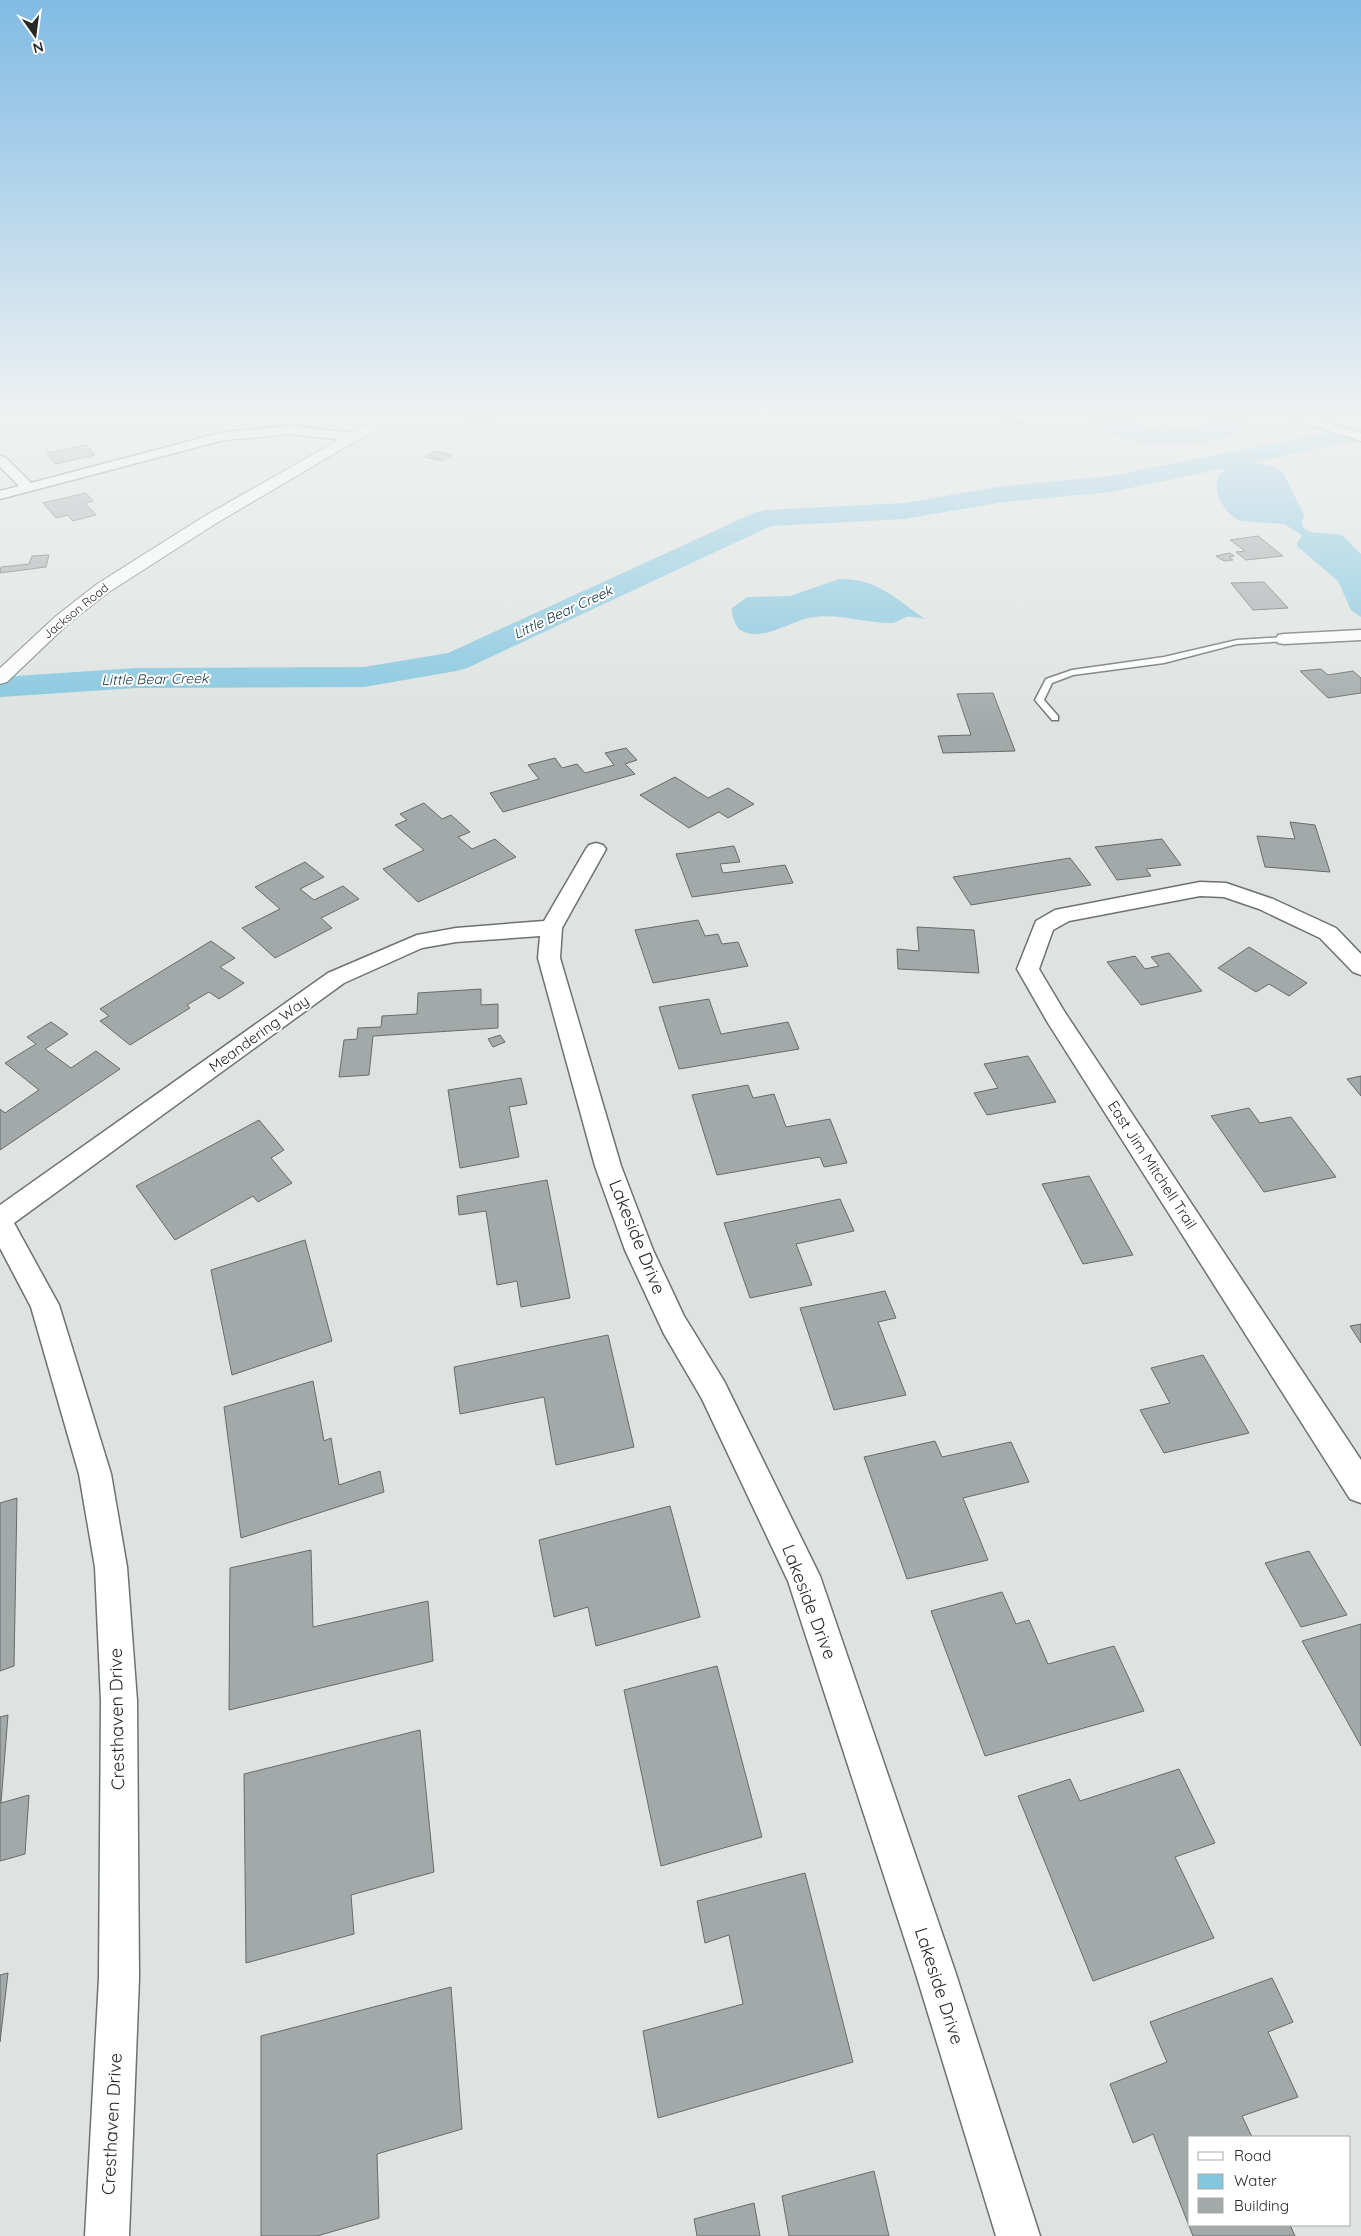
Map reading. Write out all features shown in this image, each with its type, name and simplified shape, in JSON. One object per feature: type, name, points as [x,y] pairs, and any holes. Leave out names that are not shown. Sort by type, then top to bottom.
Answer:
[{"type":"main road","name":"Jackson Road","points":[[0,678],[101,588],[212,520]]},
{"type":"street","points":[[1284,639],[1361,635]]},
{"type":"street","points":[[551,928],[596,849]]},
{"type":"street","name":"East Jim Mitchell Trail","points":[[1361,967],[1328,933],[1248,897],[1226,890],[1200,889],[1063,915],[1044,926],[1028,969],[1056,1017],[1361,1488]]},
{"type":"street","name":"Meandering Way","points":[[0,1221],[336,978],[417,942],[456,935],[551,928]]},
{"type":"street","name":"Lakeside Drive","points":[[551,928],[549,958],[608,1166],[639,1250],[674,1325],[713,1390],[802,1576],[935,1971],[1018,2236]]},
{"type":"street","name":"Cresthaven Drive","points":[[0,1221],[45,1305],[95,1474],[111,1567],[119,1701],[119,1978],[106,2236]]},
{"type":"lane","points":[[1056,718],[1039,700],[1049,681],[1064,675],[1164,660],[1237,642],[1284,639]]},
{"type":"water","points":[[1240,520],[1302,520],[1303,527],[1306,530],[1337,534],[1346,539],[1361,554],[1361,617],[1351,610],[1338,581],[1297,546],[1302,536],[1300,534],[1284,524]]},
{"type":"water","points":[[839,579],[864,582],[875,586],[895,597],[925,619],[906,617],[892,623],[818,616],[758,634],[742,631],[734,621],[732,608],[747,597],[790,596]]},
{"type":"building","points":[[1258,536],[1283,556],[1246,560],[1236,552],[1245,551],[1230,540]]},
{"type":"building","points":[[1230,553],[1234,556],[1229,557],[1233,560],[1224,561],[1216,556]]},
{"type":"building","points":[[49,555],[46,567],[0,573],[1,567],[29,564],[32,556]]},
{"type":"building","points":[[1264,582],[1288,608],[1253,610],[1231,583]]},
{"type":"building","points":[[1321,669],[1328,675],[1353,671],[1361,678],[1361,693],[1328,698],[1300,671]]},
{"type":"building","points":[[993,693],[1015,751],[943,753],[938,736],[971,735],[957,694]]},
{"type":"building","points":[[626,748],[637,760],[625,764],[635,774],[503,812],[490,793],[539,779],[528,765],[555,758],[562,768],[577,764],[585,773],[614,765],[605,753]]},
{"type":"building","points":[[675,777],[708,798],[728,788],[754,804],[728,818],[719,812],[689,828],[640,795]]},
{"type":"building","points":[[424,803],[442,819],[451,815],[470,832],[458,837],[472,849],[495,839],[516,857],[418,902],[383,869],[424,850],[395,825],[407,820],[400,814]]},
{"type":"building","points":[[1290,822],[1315,825],[1330,872],[1265,867],[1257,836],[1295,839]]},
{"type":"building","points":[[1162,839],[1181,865],[1146,869],[1151,876],[1117,880],[1095,847]]},
{"type":"building","points":[[734,846],[740,862],[720,864],[723,873],[785,865],[793,883],[692,897],[676,854]]},
{"type":"building","points":[[1070,858],[1091,885],[971,905],[953,877]]},
{"type":"building","points":[[305,862],[324,877],[300,889],[314,900],[343,886],[359,899],[321,918],[332,928],[275,958],[242,928],[280,909],[255,887]]},
{"type":"building","points":[[698,920],[705,936],[718,934],[722,944],[738,942],[748,966],[653,983],[635,930]]},
{"type":"building","points":[[917,927],[974,930],[979,973],[898,969],[897,949],[919,951]]},
{"type":"building","points":[[211,941],[235,958],[220,967],[244,983],[219,999],[209,992],[187,1005],[190,1008],[130,1045],[100,1021],[109,1016],[100,1009]]},
{"type":"building","points":[[1249,947],[1307,983],[1289,996],[1269,984],[1256,992],[1218,968]]},
{"type":"building","points":[[1169,953],[1202,991],[1141,1005],[1107,962],[1135,956],[1145,969],[1159,966],[1151,957]]},
{"type":"building","points":[[481,989],[481,1005],[498,1004],[498,1028],[373,1036],[369,1075],[339,1077],[344,1040],[357,1039],[358,1028],[381,1027],[382,1016],[417,1014],[418,993]]},
{"type":"building","points":[[709,999],[721,1034],[788,1022],[799,1049],[679,1069],[659,1007]]},
{"type":"building","points":[[51,1022],[68,1034],[45,1049],[71,1068],[96,1051],[120,1069],[0,1150],[0,1109],[5,1113],[39,1090],[5,1063],[36,1044],[27,1037]]},
{"type":"building","points":[[500,1035],[505,1042],[493,1047],[488,1039]]},
{"type":"building","points":[[1028,1056],[1056,1102],[987,1115],[974,1093],[998,1088],[984,1064]]},
{"type":"building","points":[[1361,1076],[1361,1096],[1347,1079]]},
{"type":"building","points":[[521,1078],[527,1104],[509,1107],[519,1157],[460,1168],[448,1090]]},
{"type":"building","points":[[748,1085],[753,1098],[774,1094],[786,1127],[830,1119],[847,1163],[824,1167],[820,1157],[717,1175],[692,1095]]},
{"type":"building","points":[[1249,1108],[1260,1123],[1291,1117],[1336,1177],[1264,1192],[1211,1116]]},
{"type":"building","points":[[259,1120],[284,1150],[271,1158],[292,1183],[258,1202],[253,1196],[175,1240],[136,1186]]},
{"type":"building","points":[[1089,1176],[1133,1255],[1083,1264],[1042,1184]]},
{"type":"building","points":[[547,1180],[570,1298],[521,1307],[517,1281],[497,1285],[486,1211],[459,1215],[457,1196]]},
{"type":"building","points":[[840,1199],[854,1231],[796,1244],[812,1285],[750,1298],[724,1223]]},
{"type":"building","points":[[305,1240],[332,1341],[232,1375],[211,1270]]},
{"type":"building","points":[[885,1291],[896,1318],[878,1322],[906,1395],[834,1410],[800,1308]]},
{"type":"building","points":[[1361,1324],[1361,1343],[1350,1326]]},
{"type":"building","points":[[608,1335],[634,1447],[556,1465],[544,1397],[460,1414],[454,1367]]},
{"type":"building","points":[[1203,1355],[1249,1433],[1164,1453],[1140,1410],[1170,1403],[1151,1368]]},
{"type":"building","points":[[313,1381],[324,1441],[331,1438],[339,1485],[380,1471],[384,1492],[241,1538],[224,1407]]},
{"type":"building","points":[[935,1441],[942,1457],[1011,1442],[1029,1482],[963,1498],[988,1560],[907,1579],[864,1457]]},
{"type":"building","points":[[17,1498],[14,1666],[0,1671],[0,1503]]},
{"type":"building","points":[[670,1506],[700,1617],[596,1646],[588,1607],[554,1617],[539,1540]]},
{"type":"building","points":[[311,1550],[313,1627],[428,1601],[433,1661],[229,1710],[230,1568]]},
{"type":"building","points":[[1309,1551],[1347,1615],[1301,1627],[1265,1563]]},
{"type":"building","points":[[1002,1592],[1016,1624],[1029,1620],[1048,1664],[1114,1646],[1144,1711],[985,1756],[931,1611]]},
{"type":"building","points":[[1361,1624],[1361,1746],[1302,1641]]},
{"type":"building","points":[[717,1666],[762,1837],[661,1866],[624,1690]]},
{"type":"building","points":[[8,1715],[1,1803],[29,1795],[25,1854],[0,1861],[0,1717]]},
{"type":"building","points":[[420,1730],[434,1872],[351,1895],[354,1934],[246,1963],[244,1774]]},
{"type":"building","points":[[1179,1769],[1215,1843],[1175,1857],[1214,1938],[1093,1981],[1018,1796],[1070,1779],[1080,1801]]},
{"type":"building","points":[[805,1873],[853,2062],[658,2118],[643,2031],[743,2004],[729,1935],[705,1943],[697,1901]]},
{"type":"building","points":[[8,1973],[0,2042],[0,1975]]},
{"type":"building","points":[[1272,1978],[1293,2022],[1268,2032],[1298,2097],[1242,2116],[1252,2136],[1188,2136],[1188,2223],[1153,2134],[1133,2143],[1110,2084],[1167,2062],[1150,2022]]},
{"type":"building","points":[[451,1987],[462,2129],[377,2154],[379,2218],[317,2236],[261,2236],[261,2036]]},
{"type":"building","points":[[874,2171],[889,2236],[789,2236],[782,2196]]},
{"type":"building","points":[[754,2203],[760,2236],[697,2236],[694,2219]]},
{"type":"building","points":[[1189,2226],[1290,2226],[1295,2236],[1193,2236]]},
{"type":"waterway","name":"Little Bear Creek","points":[[0,687],[136,678],[364,677],[456,661],[761,520]]}]
